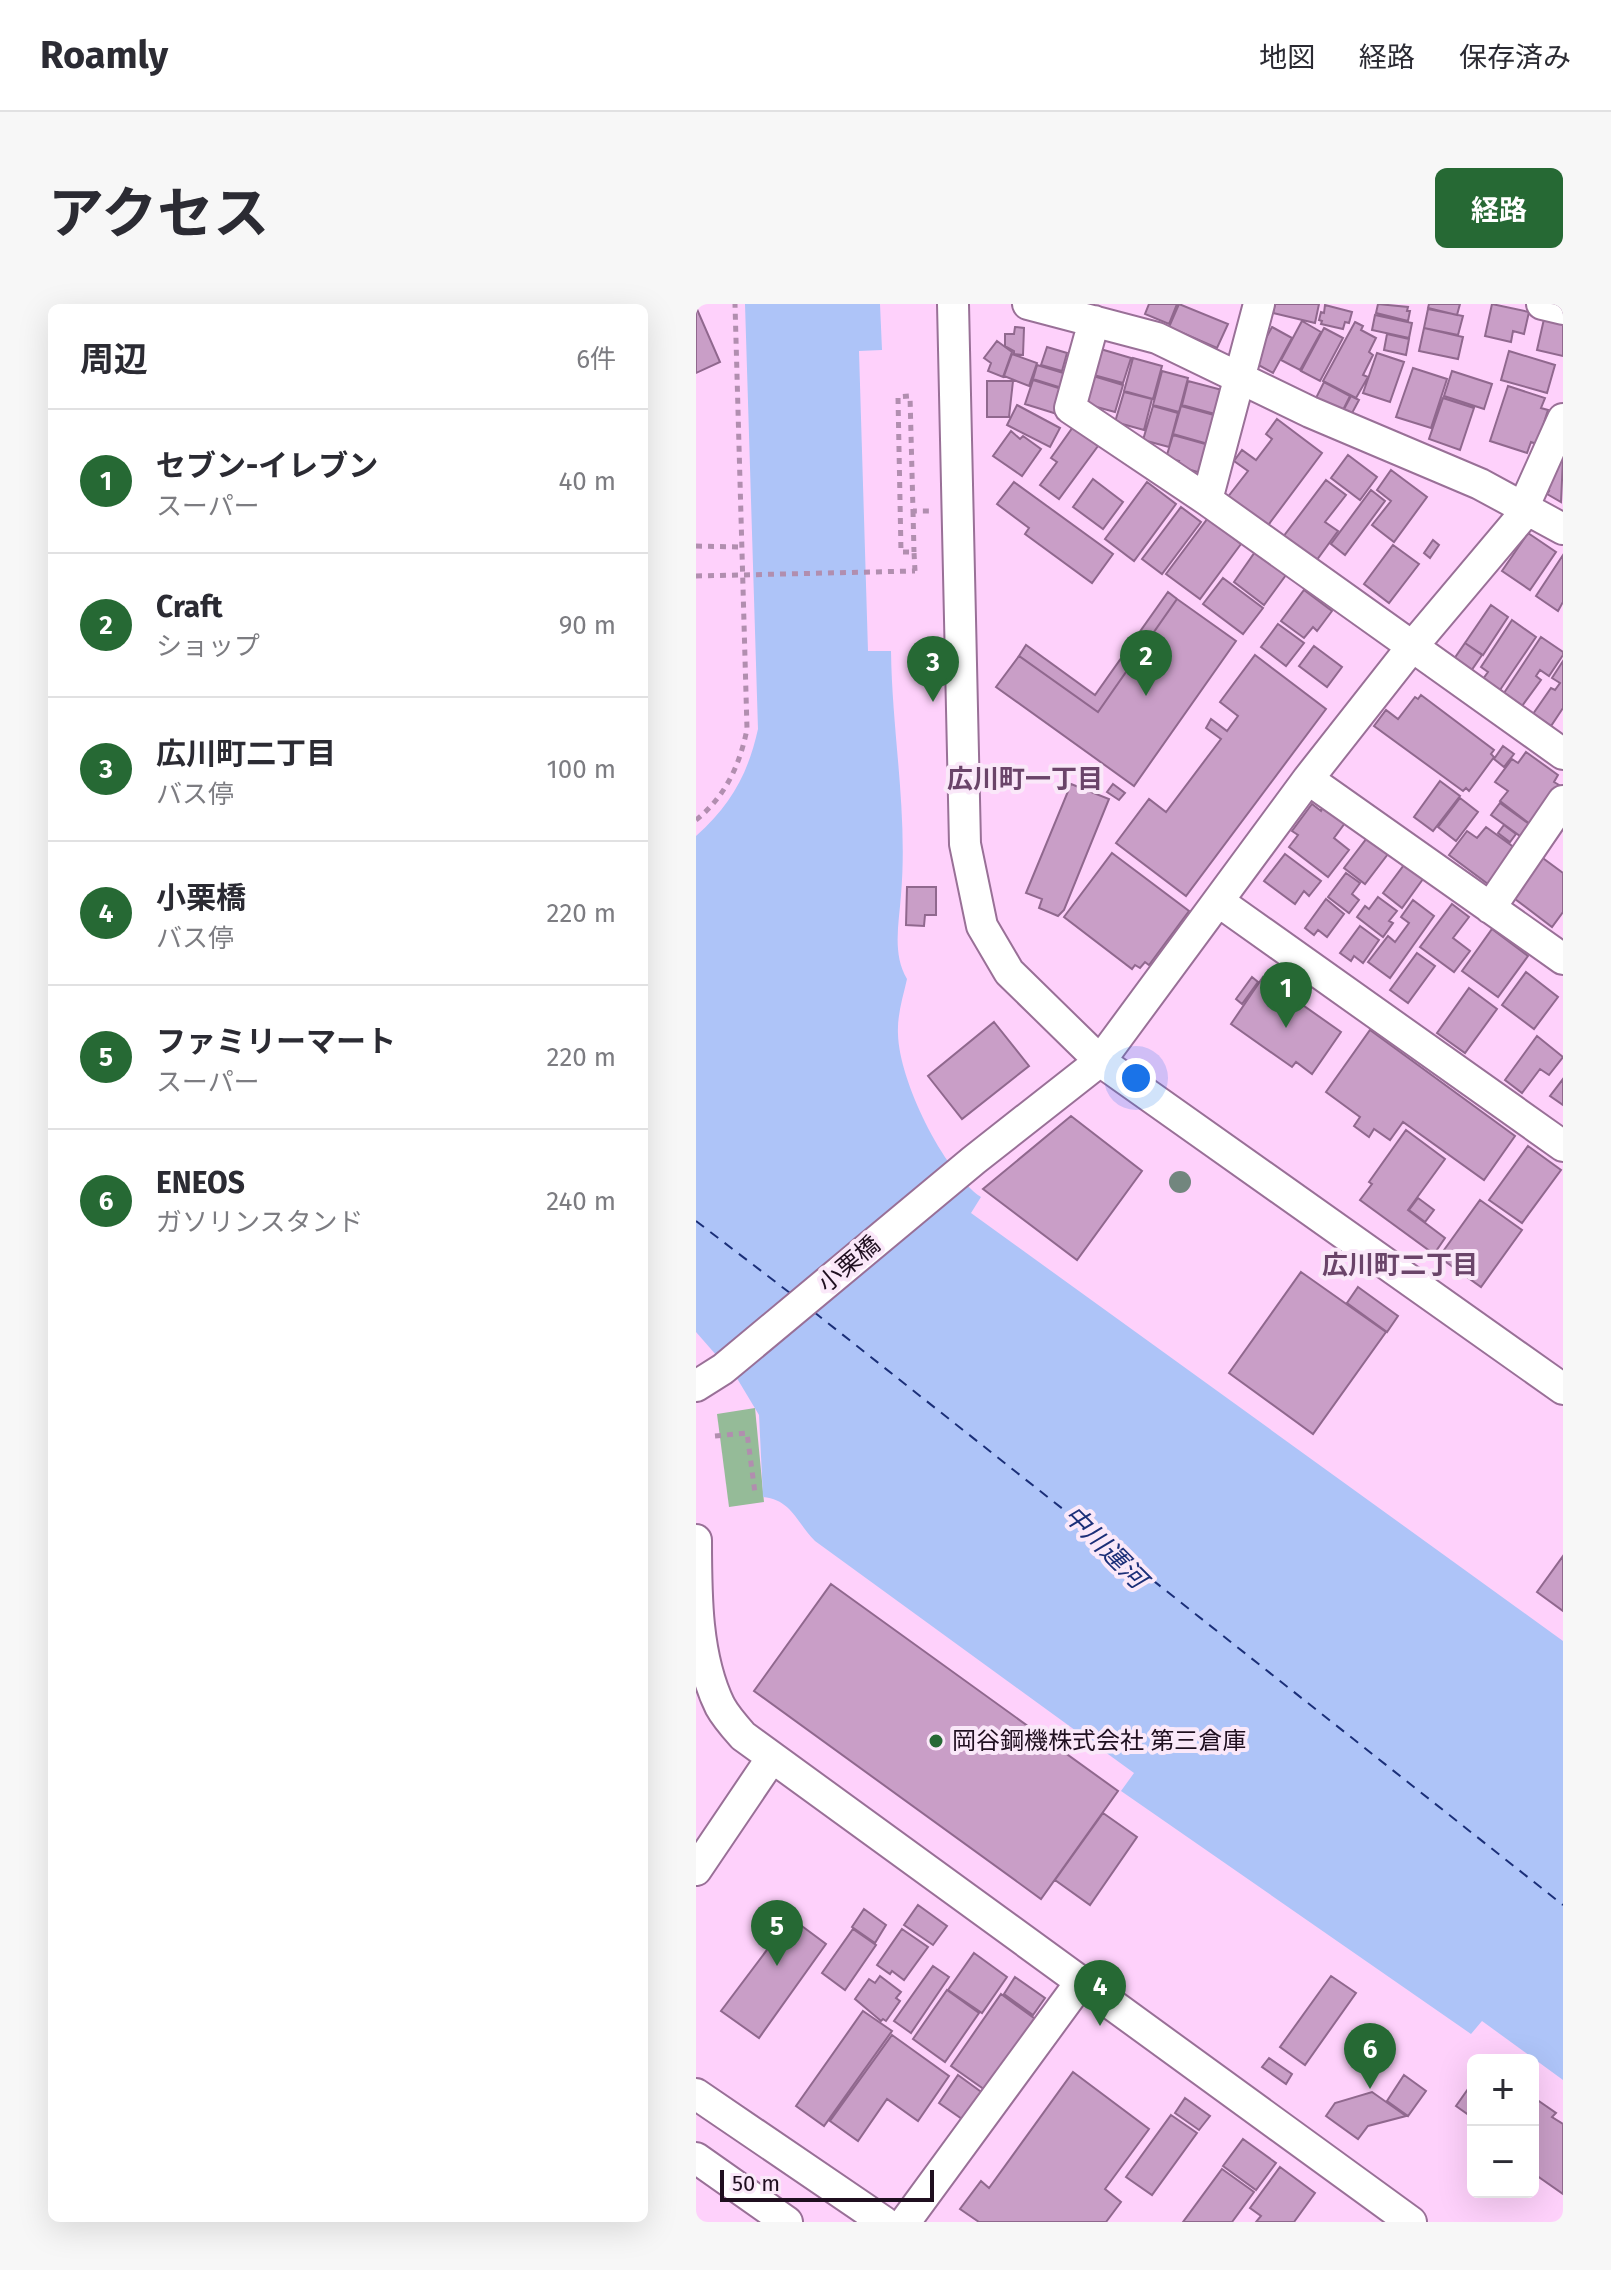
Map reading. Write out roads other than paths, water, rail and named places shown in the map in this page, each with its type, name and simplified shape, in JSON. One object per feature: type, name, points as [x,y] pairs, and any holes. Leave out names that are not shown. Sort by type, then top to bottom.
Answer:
[{"type":"street","points":[[953,304],[965,844],[982,926],[1009,972],[1100,1061],[1563,1389]]},
{"type":"street","points":[[1028,304],[1157,338],[1310,412],[1480,484],[1563,529]]},
{"type":"street","points":[[1207,500],[1259,304]]},
{"type":"street","points":[[1542,304],[1563,309]]},
{"type":"street","points":[[1094,321],[1070,408],[1207,500],[1563,754]]},
{"type":"street","name":"小栗橋","points":[[696,1386],[723,1369],[974,1160],[1100,1061],[1308,779],[1526,507],[1563,419]]},
{"type":"street","points":[[1308,779],[1563,959]]},
{"type":"street","points":[[1490,908],[1563,801]]},
{"type":"street","points":[[1218,901],[1563,1146]]},
{"type":"street","points":[[696,1540],[696,1621],[704,1671],[719,1706],[743,1736],[1411,2222]]},
{"type":"street","points":[[696,1870],[771,1759]]},
{"type":"street","points":[[905,2222],[1080,1983]]},
{"type":"street","points":[[696,2094],[884,2222]]},
{"type":"street","points":[[696,2158],[787,2222]]},
{"type":"water","name":"中川運河","points":[[745,304],[880,304],[882,350],[859,351],[868,651],[891,651],[903,834],[899,959],[907,979],[899,1013],[898,1034],[900,1053],[915,1099],[952,1167],[981,1197],[971,1213],[1563,1641],[1563,2080],[1539,2063],[1539,2054],[1527,2054],[1482,2021],[1471,2034],[1121,1791],[1134,1773],[815,1541],[781,1502],[763,1497],[759,1415],[738,1380],[696,1332],[696,836],[719,813],[736,788],[758,729]]},
{"type":"place","name":"Craft","points":[[1146,696]]},
{"type":"place","name":"広川町二丁目","points":[[933,702]]},
{"type":"place","name":"セブン-イレブン","points":[[1286,1028]]},
{"type":"place","name":"岡谷鋼機株式会社 第三倉庫","points":[[936,1741]]},
{"type":"place","name":"ファミリーマート","points":[[777,1966]]},
{"type":"place","name":"小栗橋","points":[[1100,2026]]},
{"type":"place","name":"ENEOS","points":[[1370,2089]]},
{"type":"district","name":"広川町一丁目","points":[[1025,779]]},
{"type":"district","name":"広川町二丁目","points":[[1400,1265]]}]
